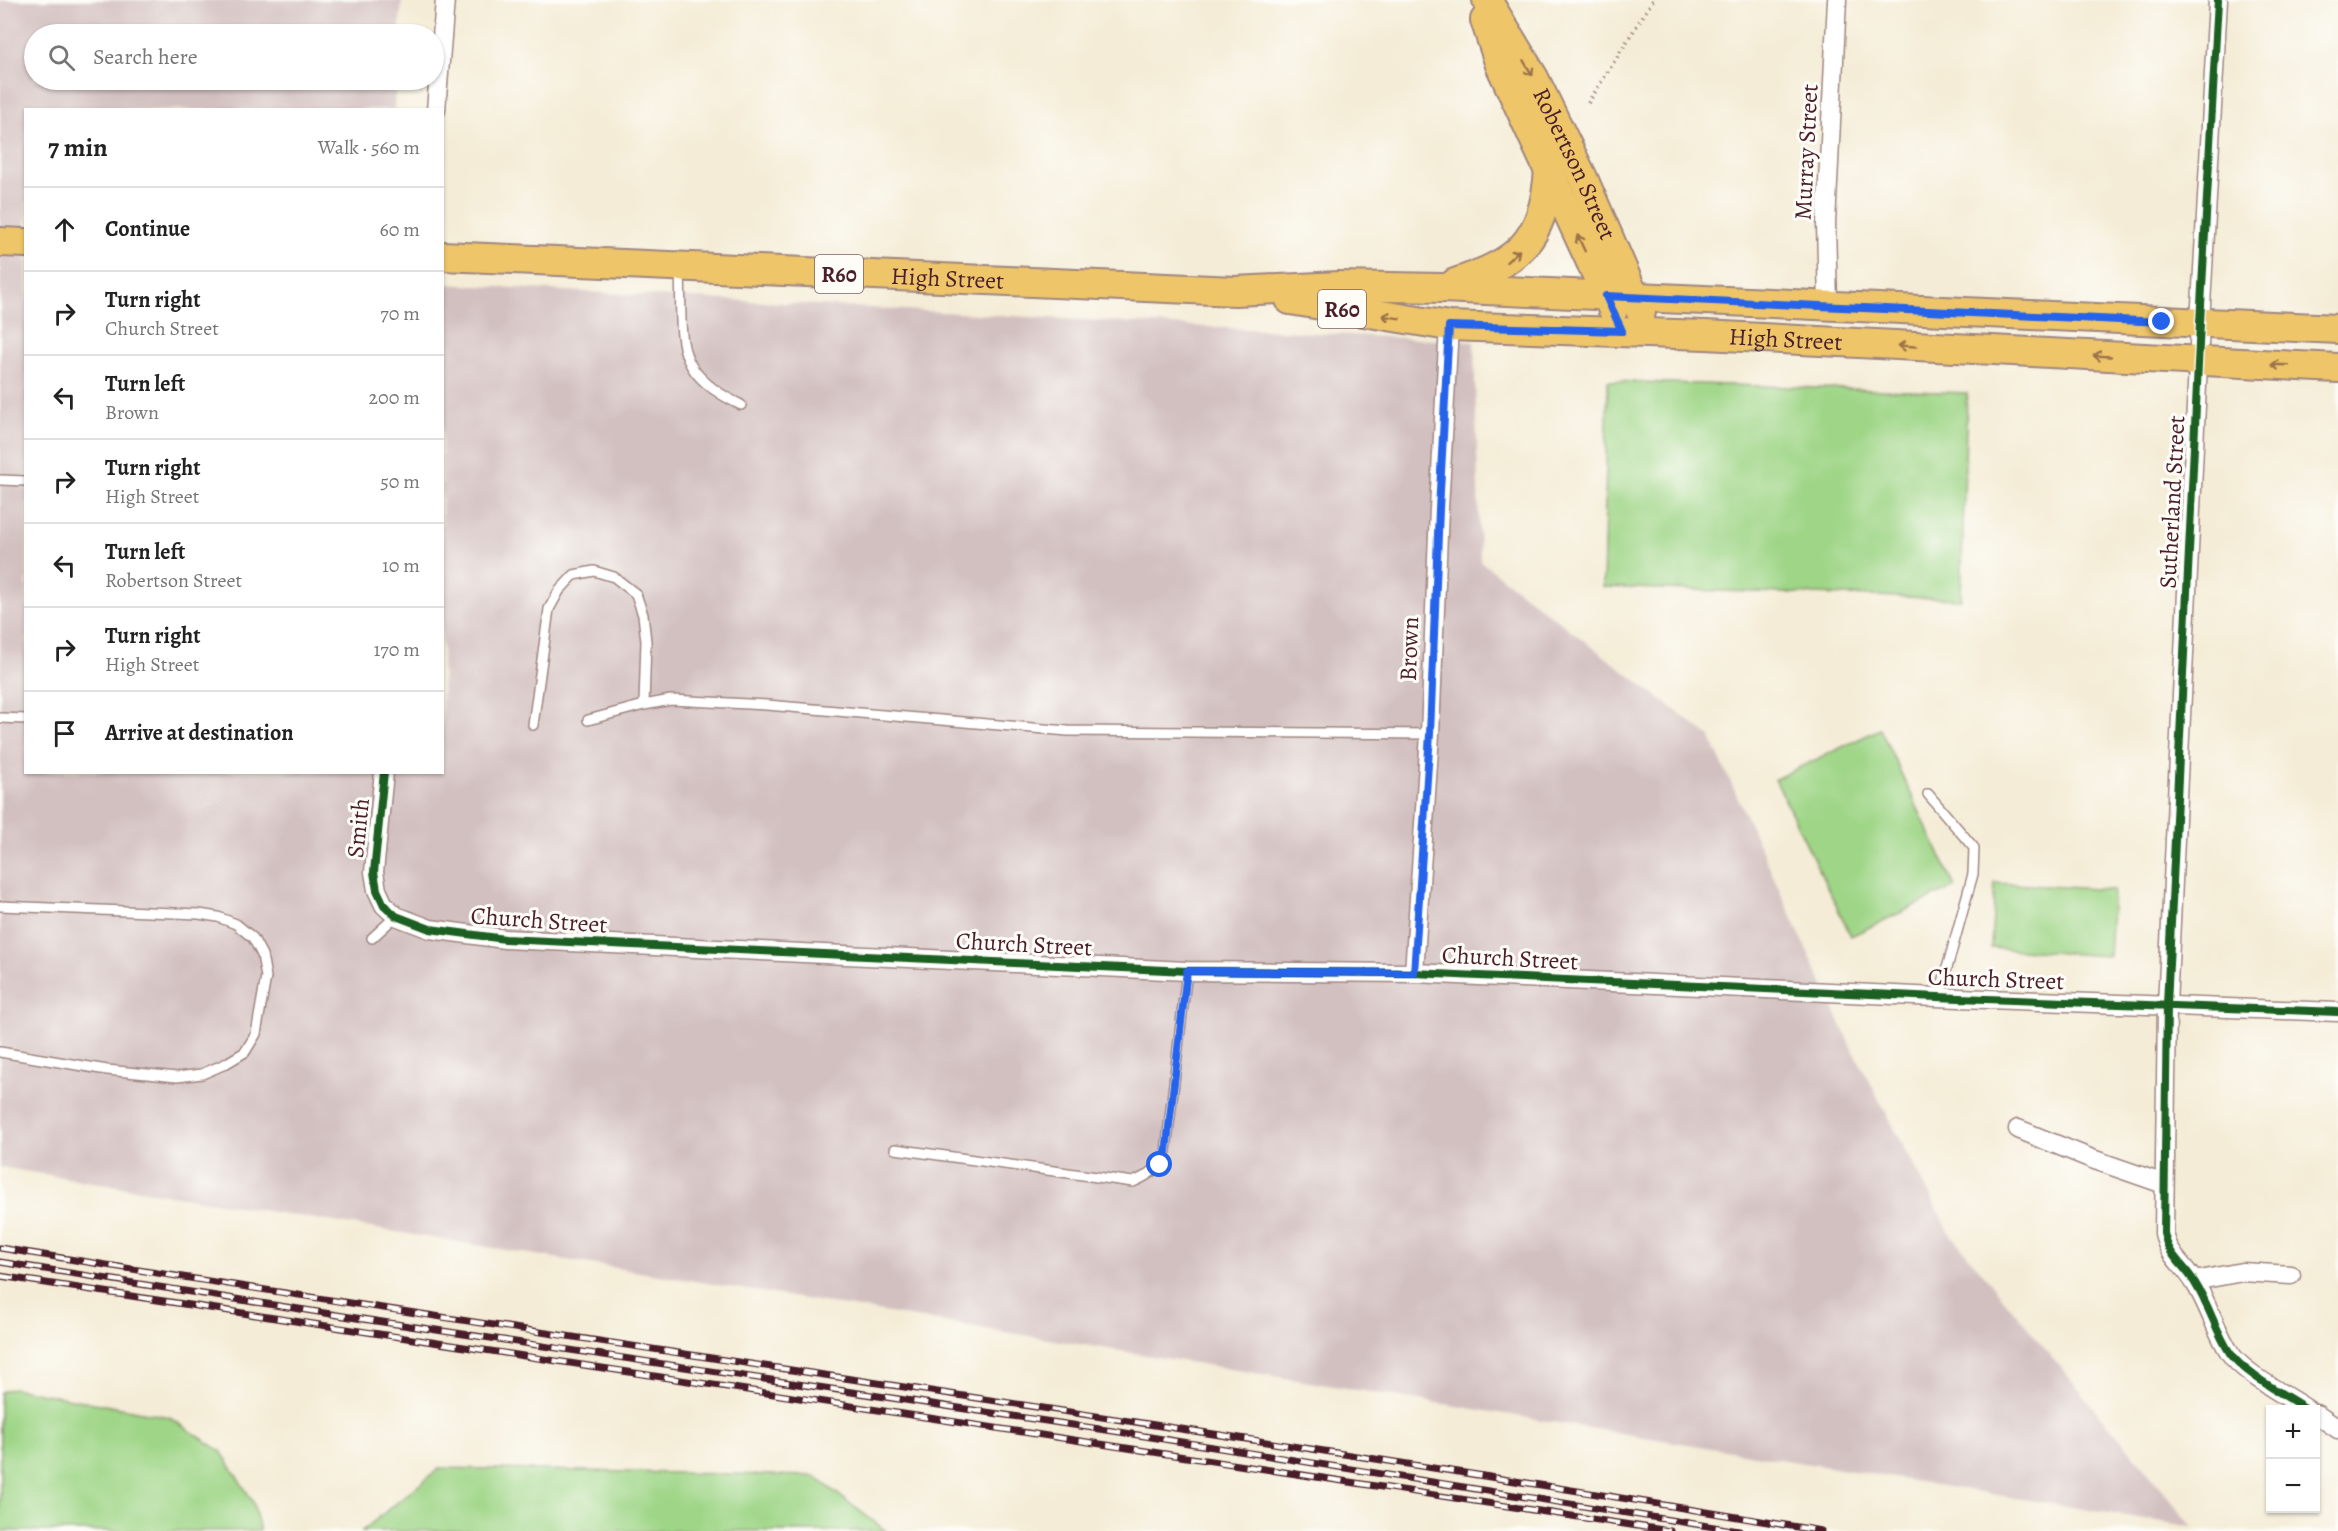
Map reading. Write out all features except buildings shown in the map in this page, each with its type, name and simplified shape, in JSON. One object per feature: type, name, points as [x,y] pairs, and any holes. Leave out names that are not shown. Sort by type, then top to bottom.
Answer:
[{"type":"main road","name":"Robertson Street","points":[[1478,0],[1500,64],[1549,171],[1620,296],[1651,333]]},
{"type":"main road","name":"Robertson Street","points":[[1487,0],[1539,88],[1583,178],[1620,296],[1622,331]]},
{"type":"main road","points":[[1442,288],[1497,268],[1522,247],[1536,228],[1543,210],[1549,171]]},
{"type":"main road","points":[[0,242],[24,243]]},
{"type":"main road","name":"High Street","points":[[444,256],[1235,291],[1339,286],[1442,288],[2338,328]]},
{"type":"main road","name":"High Street","points":[[1235,291],[1449,326],[1622,331],[2338,368]]},
{"type":"street","points":[[443,24],[445,0]]},
{"type":"street","name":"Murray Street","points":[[1828,305],[1826,223],[1837,0]]},
{"type":"street","name":"Sutherland Street","points":[[2218,0],[2167,1005],[2164,1233],[2167,1246],[2174,1258],[2194,1281],[2210,1310],[2229,1353],[2238,1363],[2301,1405]]},
{"type":"street","points":[[436,108],[438,90]]},
{"type":"street","name":"Brown","points":[[1414,973],[1430,734],[1449,326]]},
{"type":"street","name":"Smith","points":[[384,774],[374,872],[377,890],[384,905],[396,916]]},
{"type":"street","name":"Church Street","points":[[396,916],[430,929],[505,939],[1187,971],[1414,973],[1939,997],[2338,1012]]},
{"type":"street","points":[[2018,1129],[2092,1159],[2164,1184]]},
{"type":"street","points":[[2194,1281],[2242,1272],[2291,1275]]},
{"type":"street","points":[[2320,1417],[2338,1429]]},
{"type":"lane","points":[[680,267],[683,346],[688,363],[702,382],[718,394],[741,405]]},
{"type":"lane","points":[[0,480],[24,481]]},
{"type":"lane","points":[[533,725],[549,609],[559,591],[574,575],[594,571],[614,577],[636,594],[644,615],[646,641],[644,705]]},
{"type":"lane","points":[[588,720],[671,700],[767,705],[1068,730],[1430,734]]},
{"type":"lane","points":[[0,718],[24,719]]},
{"type":"lane","points":[[1928,794],[1974,848],[1973,874],[1939,997]]},
{"type":"lane","points":[[0,906],[199,914],[218,917],[236,924],[253,938],[262,955],[266,977],[256,1034],[245,1052],[202,1074],[177,1077],[107,1070],[0,1052]]},
{"type":"lane","points":[[372,938],[396,916]]},
{"type":"lane","points":[[896,1149],[1133,1182],[1147,1177],[1160,1165],[1166,1152],[1187,971]]},
{"type":"path","points":[[1588,104],[1653,0]]},
{"type":"shaded area","points":[[0,0],[402,0],[400,24],[24,24],[24,90],[395,90],[394,108],[24,108],[24,774],[444,774],[444,284],[1474,342],[1480,561],[1710,737],[1851,1047],[1951,1235],[2193,1527],[0,1167]]},
{"type":"green space","points":[[1608,381],[1967,393],[1961,599],[1603,587]]},
{"type":"green space","points":[[1880,729],[1955,887],[1851,936],[1775,779]]},
{"type":"green space","points":[[1995,883],[2113,890],[2109,956],[1991,948]]},
{"type":"green space","points":[[13,1388],[169,1417],[221,1451],[253,1502],[260,1531],[0,1531],[0,1392]]},
{"type":"green space","points":[[440,1468],[814,1476],[886,1531],[362,1531]]},
{"type":"railway","points":[[0,1248],[1139,1422],[1821,1531]]},
{"type":"railway","points":[[0,1262],[369,1320],[1113,1431],[1739,1531]]},
{"type":"railway","points":[[0,1276],[1670,1531]]},
{"type":"cycle path","points":[[2218,0],[2167,1005],[2164,1233],[2169,1249],[2200,1291],[2221,1336],[2236,1361],[2300,1405]]},
{"type":"cycle path","points":[[384,774],[374,872],[377,890],[384,905],[396,916],[430,929],[505,939],[1187,971],[1414,973],[1959,998],[2338,1012]]},
{"type":"route","points":[[1160,1165],[1166,1152],[1187,971],[1414,973],[1430,734],[1449,326],[1622,331],[1606,296],[2162,322]]}]
